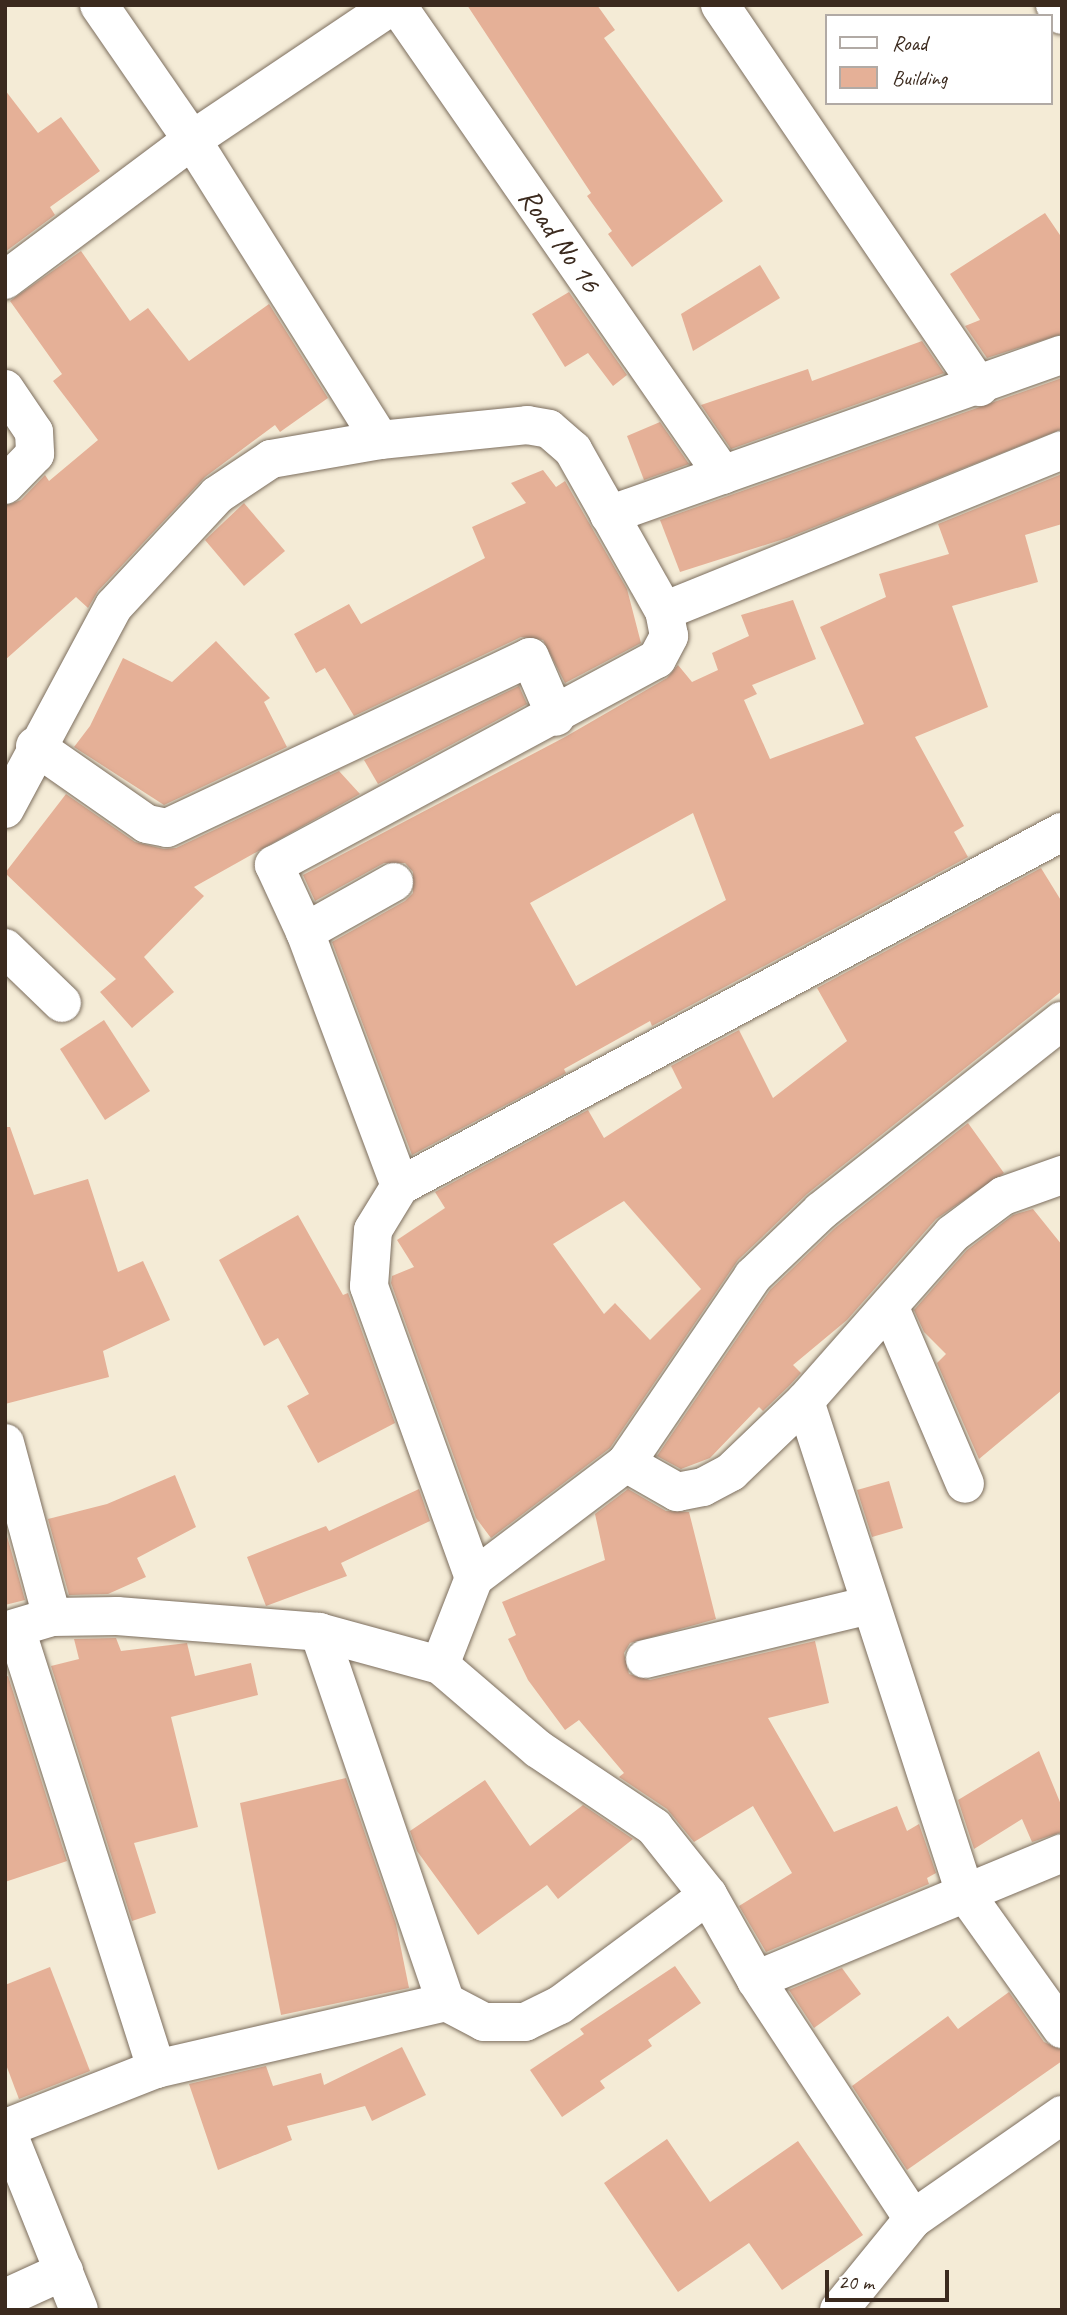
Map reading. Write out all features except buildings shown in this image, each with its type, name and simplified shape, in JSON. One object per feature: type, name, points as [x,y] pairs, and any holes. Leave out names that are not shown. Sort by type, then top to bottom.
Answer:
[{"type":"street","points":[[99,5],[192,140],[380,440]]},
{"type":"street","points":[[5,279],[192,140],[395,5]]},
{"type":"street","name":"Road No 16","points":[[395,5],[723,475]]},
{"type":"street","points":[[720,5],[980,387]]},
{"type":"street","points":[[1055,5],[1062,15]]},
{"type":"street","points":[[609,514],[980,387],[1062,355]]},
{"type":"street","points":[[5,389],[34,432],[35,454],[5,485]]},
{"type":"street","points":[[5,809],[36,746],[114,606],[218,495],[271,459],[380,440],[527,425],[549,429],[573,450],[664,611],[669,636],[657,659],[556,717],[274,865],[305,932],[400,1186]]},
{"type":"street","points":[[664,611],[1062,450]]},
{"type":"street","points":[[36,746],[147,824],[167,828],[530,657],[556,717]]},
{"type":"street","points":[[474,1578],[369,1286],[373,1230],[400,1186],[1062,832]]},
{"type":"street","points":[[305,932],[394,883]]},
{"type":"street","points":[[5,948],[62,1003]]},
{"type":"street","points":[[440,1665],[474,1578],[626,1463],[753,1276],[821,1211],[1062,1021]]},
{"type":"street","points":[[626,1463],[677,1492],[703,1487],[731,1472],[805,1401],[890,1308],[952,1234],[1003,1196],[1058,1185]]},
{"type":"street","points":[[890,1308],[965,1484]]},
{"type":"street","points":[[805,1401],[965,1893],[1062,2028]]},
{"type":"street","points":[[5,1443],[52,1617]]},
{"type":"street","points":[[645,1659],[870,1605]]},
{"type":"street","points":[[156,2069],[11,1630],[52,1617],[117,1616],[319,1632],[440,1665],[538,1749],[654,1827],[708,1895],[756,1980],[913,2219]]},
{"type":"street","points":[[319,1632],[446,2003]]},
{"type":"street","points":[[756,1980],[1062,1853]]},
{"type":"street","points":[[79,2310],[6,2127],[156,2069],[446,2003],[484,2022],[525,2022],[560,2005],[708,1895]]},
{"type":"street","points":[[839,2310],[913,2219],[1062,2115]]},
{"type":"street","points":[[5,2298],[64,2272]]}]
